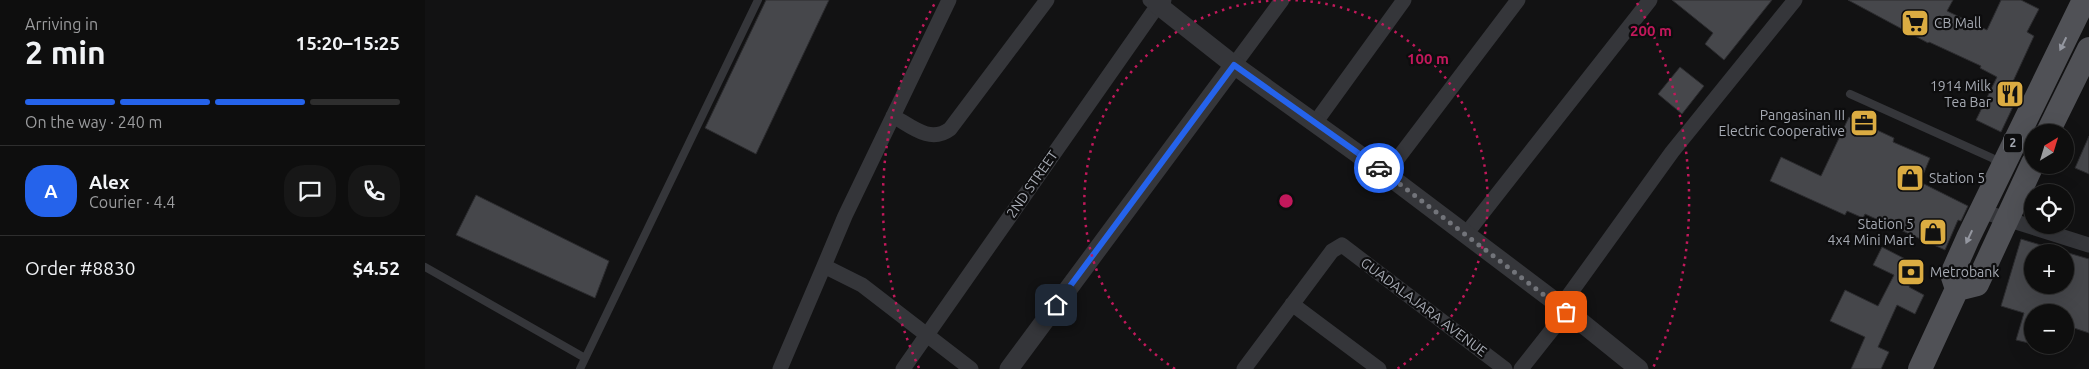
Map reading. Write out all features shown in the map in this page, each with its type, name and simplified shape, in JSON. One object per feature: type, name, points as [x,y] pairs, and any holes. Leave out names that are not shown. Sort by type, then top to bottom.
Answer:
[{"type":"main road","name":"2","points":[[1920,369],[1957,289],[1953,274],[1981,211],[2085,0]]},
{"type":"main road","points":[[2052,124],[2089,49]]},
{"type":"main road","name":"2","points":[[1957,289],[1977,284],[2005,218],[2027,174]]},
{"type":"street","points":[[780,369],[845,216],[949,0]]},
{"type":"street","points":[[893,116],[924,134],[934,136],[944,134],[950,130],[1047,0]]},
{"type":"street","points":[[1009,369],[1282,0]]},
{"type":"street","points":[[1315,123],[1404,0]]},
{"type":"street","points":[[1386,174],[1518,0]]},
{"type":"street","points":[[1466,234],[1650,0]]},
{"type":"street","points":[[1157,2],[1234,65],[1466,234],[1639,369]]},
{"type":"street","name":"2ND STREET","points":[[903,369],[1157,2]]},
{"type":"street","points":[[1521,369],[1672,152],[1791,2]]},
{"type":"street","points":[[1981,211],[2089,245]]},
{"type":"street","name":"GUADALAJARA AVENUE","points":[[1293,304],[1333,251],[1342,245],[1505,369]]},
{"type":"street","points":[[824,266],[862,286],[971,369]]},
{"type":"street","points":[[1244,369],[1293,304],[1379,369]]},
{"type":"lane","points":[[580,369],[758,0]]},
{"type":"lane","points":[[1850,94],[1991,158],[2002,166]]},
{"type":"lane","points":[[425,267],[585,358]]},
{"type":"building","points":[[766,0],[829,0],[756,154],[705,128]]},
{"type":"building","points":[[1672,0],[1772,0],[1724,60],[1705,44],[1713,33]]},
{"type":"building","points":[[1848,0],[1953,0],[1947,11],[1987,30],[2001,0],[2021,0],[2039,9],[2027,32],[2034,36],[2010,88],[2020,92],[2001,132],[1976,120],[1997,77],[1980,68],[1981,66],[1928,43]]},
{"type":"building","points":[[1680,67],[1704,86],[1682,114],[1658,94]]},
{"type":"building","points":[[1849,117],[1894,138],[1893,142],[1930,158],[1920,182],[1968,206],[1961,221],[1958,220],[1945,250],[1865,214],[1863,218],[1847,211],[1845,215],[1770,181],[1781,157],[1821,176]]},
{"type":"building","points":[[2089,136],[2089,174],[2075,168]]},
{"type":"building","points":[[476,195],[609,261],[595,298],[456,235]]},
{"type":"building","points":[[2021,239],[2037,244],[2024,244],[2024,294],[2074,294],[2074,255],[2089,259],[2089,333],[2074,328],[2074,304],[2024,304],[2024,313],[2001,306]]},
{"type":"building","points":[[1882,247],[1919,266],[1909,287],[1924,295],[1915,314],[1897,305],[1878,347],[1889,352],[1881,369],[1851,369],[1865,337],[1830,321],[1845,290],[1878,306],[1894,275],[1873,265]]},
{"type":"building","points":[[2024,313],[2024,342],[2016,340]]},
{"type":"way so far","points":[[1379,168],[1561,306],[1566,312]]},
{"type":"place","name":"CB Mall","points":[[1915,23]]},
{"type":"place","name":"1914 Milk Tea Bar","points":[[2010,94]]},
{"type":"place","name":"Pangasinan III Electric Cooperative","points":[[1864,123]]},
{"type":"place","name":"Station 5","points":[[1910,178]]},
{"type":"place","name":"Station 5 4x4 Mini Mart","points":[[1933,232]]},
{"type":"place","name":"Metrobank","points":[[1911,272]]},
{"type":"route","points":[[1056,305],[1234,65],[1379,168]]}]
